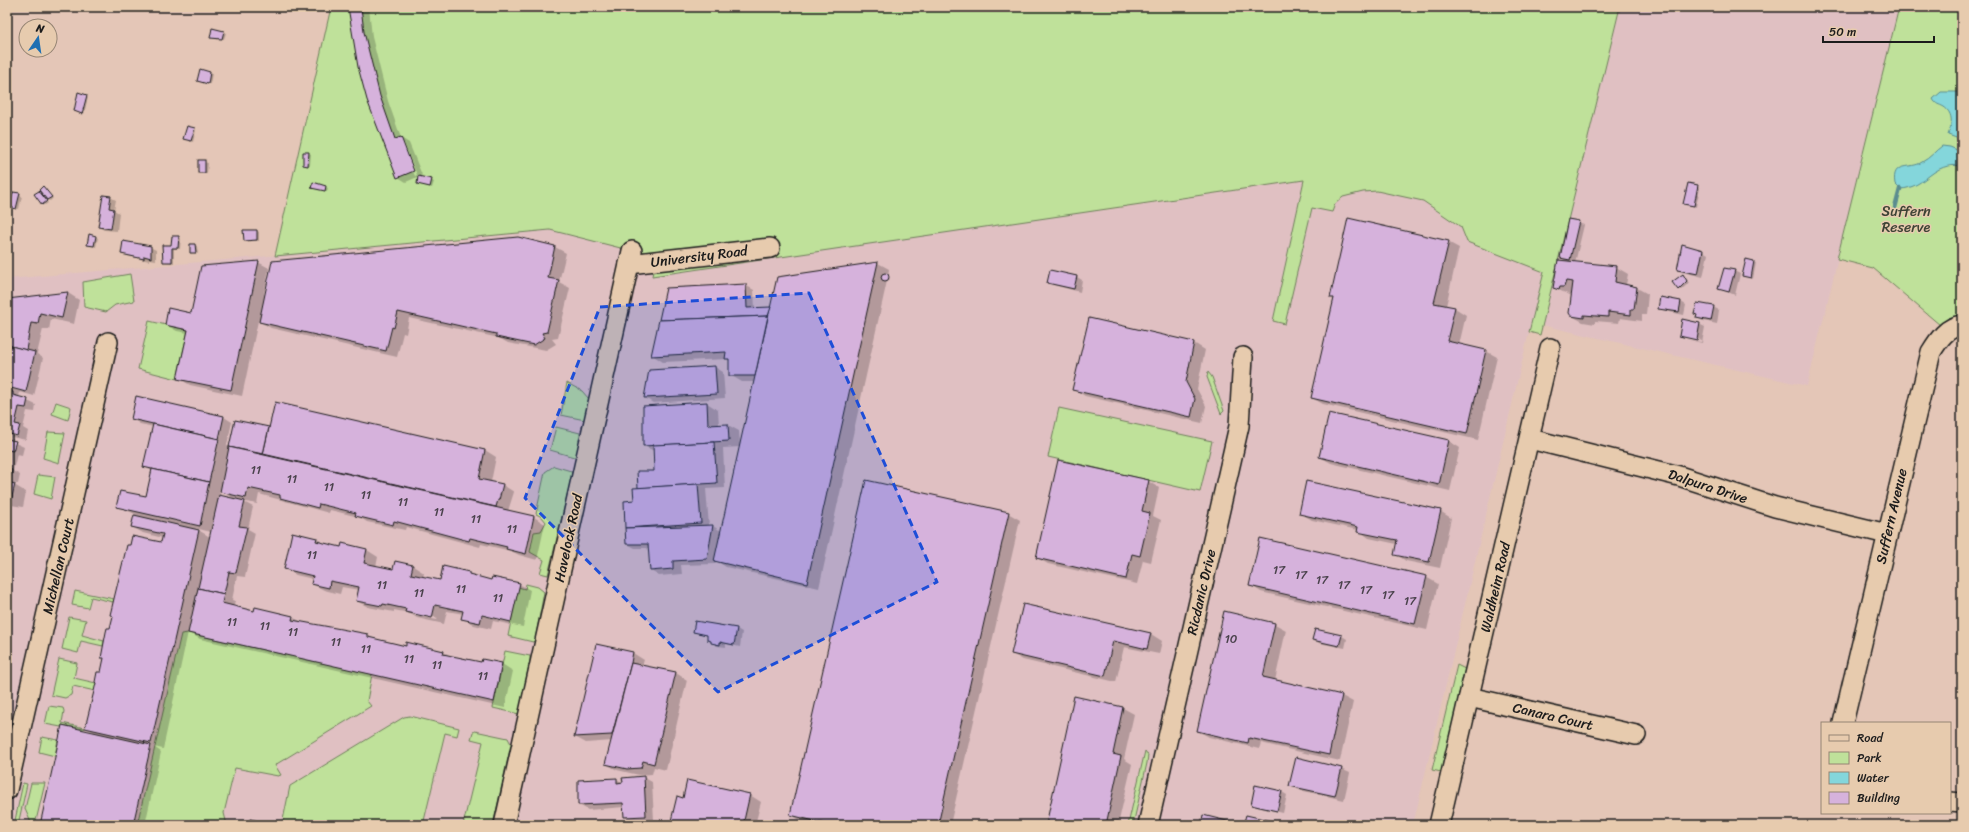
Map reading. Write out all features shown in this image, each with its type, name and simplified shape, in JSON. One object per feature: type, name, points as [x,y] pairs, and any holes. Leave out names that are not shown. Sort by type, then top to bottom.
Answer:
[{"type":"street","name":"University Road","points":[[630,258],[770,248]]},
{"type":"street","name":"Havelock Road","points":[[504,825],[630,258]]},
{"type":"street","name":"Suffern Avenue","points":[[1843,722],[1931,352],[1940,337],[1955,326],[1962,324]]},
{"type":"street","name":"Michellan Court","points":[[7,790],[108,342]]},
{"type":"street","name":"Waldheim Road","points":[[1439,825],[1550,348]]},
{"type":"street","name":"Ricdanic Drive","points":[[1148,825],[1239,426],[1243,357]]},
{"type":"street","name":"Dalpura Drive","points":[[1530,439],[1673,474],[1775,507],[1887,534]]},
{"type":"street","name":"Canara Court","points":[[1469,696],[1636,735]]},
{"type":"street","points":[[1951,802],[1962,803]]},
{"type":"highlighted area","points":[[809,293],[937,582],[718,692],[525,498],[600,307]]},
{"type":"shaded area","points":[[1620,7],[1899,7],[1807,386],[1542,325]]},
{"type":"shaded area","points":[[1582,120],[1529,332],[1413,825],[7,825],[7,279],[550,230],[561,232],[1106,210],[1304,180],[1273,321],[1325,149]]},
{"type":"green space","points":[[331,7],[1620,7],[1540,335],[1529,332],[1544,272],[1467,242],[1461,227],[1423,201],[1377,191],[1363,192],[1343,197],[1335,204],[1332,212],[1312,208],[1285,324],[1273,321],[1304,180],[652,276],[657,254],[648,255],[550,230],[275,256]]},
{"type":"green space","name":"Suffern Reserve","points":[[1899,7],[1962,7],[1962,315],[1940,325],[1873,268],[1837,259]]},
{"type":"green space","points":[[130,274],[134,301],[115,305],[106,312],[84,307],[83,282]]},
{"type":"green space","points":[[149,321],[188,330],[177,379],[138,369]]},
{"type":"green space","points":[[1208,372],[1212,377],[1224,411],[1221,414],[1207,377]]},
{"type":"green space","points":[[567,383],[582,391],[589,399],[585,420],[561,415]]},
{"type":"green space","points":[[56,402],[71,407],[68,420],[52,414]]},
{"type":"green space","points":[[1059,408],[1212,441],[1200,492],[1048,457]]},
{"type":"green space","points":[[556,427],[580,433],[581,437],[577,456],[574,457],[550,450]]},
{"type":"green space","points":[[48,432],[65,433],[59,463],[43,458]]},
{"type":"green space","points":[[554,466],[571,471],[572,475],[548,575],[540,573],[544,560],[530,552],[534,532],[541,531],[546,522],[542,517],[536,514],[545,472]]},
{"type":"green space","points":[[38,475],[55,477],[51,499],[34,494]]},
{"type":"green space","points":[[526,584],[538,587],[544,592],[535,640],[533,642],[508,636],[518,587],[525,589]]},
{"type":"green space","points":[[75,591],[114,599],[113,602],[91,597],[88,608],[72,605]]},
{"type":"green space","points":[[69,617],[86,620],[82,635],[104,641],[103,646],[81,641],[78,653],[62,649]]},
{"type":"green space","points":[[188,633],[372,674],[367,701],[371,706],[275,765],[281,775],[278,776],[235,768],[224,813],[227,825],[137,825],[181,634]]},
{"type":"green space","points":[[505,651],[530,656],[519,714],[493,708]]},
{"type":"green space","points":[[59,659],[77,663],[74,678],[96,683],[95,691],[73,686],[71,695],[65,698],[51,695]]},
{"type":"green space","points":[[1457,665],[1465,669],[1441,772],[1432,770]]},
{"type":"green space","points":[[49,706],[63,708],[62,723],[85,728],[62,725],[61,727],[45,724]]},
{"type":"green space","points":[[410,716],[459,728],[457,736],[445,733],[423,825],[368,825],[358,823],[357,825],[282,825],[290,786],[404,717]]},
{"type":"green space","points":[[475,731],[508,738],[511,744],[493,825],[463,825],[483,742],[471,739],[473,732]]},
{"type":"green space","points":[[42,737],[58,740],[55,756],[39,752]]},
{"type":"green space","points":[[1145,751],[1148,755],[1147,763],[1133,825],[1128,825]]},
{"type":"green space","points":[[23,783],[27,784],[18,825],[14,825]]},
{"type":"green space","points":[[31,783],[45,783],[35,825],[32,825],[25,809]]},
{"type":"water","points":[[1941,92],[1962,92],[1962,140],[1948,135],[1951,124],[1951,116],[1944,107],[1935,102],[1933,99]]},
{"type":"water","points":[[1942,146],[1950,147],[1962,152],[1962,166],[1943,167],[1909,188],[1900,189],[1895,184],[1896,172],[1899,169],[1918,164],[1928,159]]},
{"type":"building","points":[[348,7],[361,7],[364,32],[380,96],[395,139],[401,137],[414,171],[397,178],[367,100],[358,67]]},
{"type":"building","points":[[212,28],[224,31],[222,39],[210,38]]},
{"type":"building","points":[[200,69],[210,72],[208,84],[197,81]]},
{"type":"building","points":[[78,92],[87,95],[82,114],[74,111]]},
{"type":"building","points":[[187,126],[195,128],[191,141],[183,139]]},
{"type":"building","points":[[303,152],[309,152],[308,166],[303,165]]},
{"type":"building","points":[[198,160],[205,160],[205,173],[198,173]]},
{"type":"building","points":[[418,176],[432,179],[430,187],[417,184]]},
{"type":"building","points":[[313,182],[326,186],[325,191],[311,188]]},
{"type":"building","points":[[1688,183],[1698,185],[1694,206],[1683,204]]},
{"type":"building","points":[[43,186],[52,197],[47,200],[39,190]]},
{"type":"building","points":[[39,191],[47,201],[42,205],[34,194]]},
{"type":"building","points":[[13,192],[20,193],[16,209],[10,207]]},
{"type":"building","points":[[103,195],[111,196],[109,208],[114,209],[111,229],[98,227]]},
{"type":"building","points":[[1348,218],[1449,241],[1434,303],[1455,307],[1447,341],[1486,350],[1467,434],[1311,398],[1334,298],[1330,298]]},
{"type":"building","points":[[1568,219],[1579,221],[1570,260],[1560,258]]},
{"type":"building","points":[[243,230],[257,230],[257,240],[244,241]]},
{"type":"building","points":[[89,234],[96,236],[94,246],[87,245]]},
{"type":"building","points":[[172,236],[179,236],[178,248],[172,248],[172,262],[163,262],[162,245],[171,245]]},
{"type":"building","points":[[518,237],[555,246],[548,278],[559,280],[547,332],[542,333],[545,338],[534,345],[496,337],[496,334],[398,312],[394,328],[392,327],[386,351],[259,322],[272,261]]},
{"type":"building","points":[[123,241],[151,246],[151,258],[144,256],[144,259],[121,254]]},
{"type":"building","points":[[190,244],[195,244],[196,253],[190,253]]},
{"type":"building","points":[[1682,244],[1703,250],[1698,274],[1677,270]]},
{"type":"building","points":[[1746,259],[1754,261],[1751,278],[1742,276]]},
{"type":"building","points":[[1558,260],[1617,266],[1615,282],[1637,287],[1634,309],[1631,309],[1631,315],[1608,312],[1608,317],[1584,315],[1584,318],[1571,316],[1569,313],[1573,282],[1566,281],[1564,287],[1560,287],[1559,290],[1553,288]]},
{"type":"building","points":[[259,261],[231,390],[177,379],[188,330],[165,325],[168,308],[191,313],[201,266]]},
{"type":"building","points":[[878,262],[807,583],[714,561],[777,277]]},
{"type":"building","points":[[1724,268],[1735,270],[1729,292],[1718,289]]},
{"type":"building","points":[[1050,270],[1077,276],[1074,289],[1047,283]]},
{"type":"building","points":[[883,273],[887,273],[889,277],[887,281],[883,281],[881,279],[881,275]]},
{"type":"building","points":[[1683,274],[1687,281],[1678,290],[1672,282]]},
{"type":"building","points":[[746,284],[747,308],[771,307],[768,316],[659,320],[666,288]]},
{"type":"building","points":[[68,292],[62,318],[40,313],[38,324],[31,323],[26,350],[7,345],[7,299]]},
{"type":"building","points":[[1660,297],[1681,301],[1679,312],[1658,309]]},
{"type":"building","points":[[1697,303],[1714,306],[1711,321],[1696,318],[1697,315],[1694,314]]},
{"type":"building","points":[[768,316],[755,376],[729,376],[729,359],[725,359],[726,352],[651,356],[659,320]]},
{"type":"building","points":[[1089,318],[1194,342],[1186,382],[1195,399],[1191,417],[1072,390]]},
{"type":"building","points":[[1682,319],[1700,323],[1697,340],[1679,336]]},
{"type":"building","points":[[7,345],[35,352],[26,392],[11,388],[11,392],[7,391]]},
{"type":"building","points":[[715,366],[717,394],[644,398],[649,370]]},
{"type":"building","points":[[7,391],[13,392],[13,395],[28,399],[26,408],[19,407],[15,424],[20,425],[17,436],[7,433]]},
{"type":"building","points":[[136,396],[224,416],[219,439],[131,419]]},
{"type":"building","points":[[275,402],[485,450],[479,479],[503,484],[496,507],[263,454]]},
{"type":"building","points":[[707,402],[708,425],[728,424],[729,441],[643,446],[643,406]]},
{"type":"building","points":[[1329,413],[1449,440],[1439,485],[1319,457]]},
{"type":"building","points":[[235,420],[269,427],[263,454],[229,447]]},
{"type":"building","points":[[153,424],[219,439],[209,482],[143,467]]},
{"type":"building","points":[[7,439],[16,441],[13,451],[9,450],[7,458]]},
{"type":"building","points":[[714,442],[717,483],[638,488],[637,471],[654,471],[653,445]]},
{"type":"building","points":[[229,447],[534,516],[526,554],[506,549],[507,547],[470,538],[469,541],[394,521],[393,525],[355,516],[356,513],[319,504],[318,508],[280,498],[280,495],[248,488],[246,498],[220,492]]},
{"type":"building","points":[[1058,460],[1149,480],[1142,511],[1150,513],[1140,556],[1132,554],[1126,579],[1036,558]]},
{"type":"building","points":[[7,468],[12,470],[10,480],[7,479]]},
{"type":"building","points":[[152,469],[209,482],[200,526],[116,507],[120,491],[146,496]]},
{"type":"building","points":[[866,480],[1009,512],[938,825],[831,825],[790,815]]},
{"type":"building","points":[[1306,481],[1441,510],[1429,562],[1394,555],[1397,540],[1357,532],[1358,527],[1299,514]]},
{"type":"building","points":[[7,482],[15,484],[11,501],[7,500]]},
{"type":"building","points":[[698,484],[701,523],[625,528],[624,501],[634,500],[633,488]]},
{"type":"building","points":[[219,495],[245,501],[239,526],[247,527],[236,573],[229,572],[224,594],[198,588]]},
{"type":"building","points":[[134,515],[199,530],[151,743],[85,728],[96,683],[97,672],[101,672],[104,658],[101,658],[106,632],[107,628],[110,628],[113,616],[110,615],[127,545],[130,545],[132,536],[161,542],[163,534],[131,527]]},
{"type":"building","points":[[713,525],[707,559],[673,561],[673,569],[650,571],[648,544],[626,544],[625,528]]},
{"type":"building","points":[[292,532],[317,538],[316,541],[341,547],[342,543],[367,549],[364,563],[393,569],[395,561],[413,565],[411,574],[440,580],[443,566],[469,572],[469,574],[491,580],[492,577],[520,583],[511,622],[482,615],[480,623],[461,619],[463,611],[435,605],[432,618],[405,612],[406,609],[383,604],[382,606],[356,601],[359,587],[330,581],[329,588],[311,584],[313,576],[284,569]]},
{"type":"building","points":[[1260,538],[1427,576],[1415,624],[1249,586]]},
{"type":"building","points":[[198,588],[224,594],[222,603],[254,611],[255,607],[293,616],[292,620],[368,634],[368,637],[406,646],[406,642],[444,651],[443,654],[481,662],[482,659],[502,663],[494,702],[188,633]]},
{"type":"building","points":[[1023,604],[1151,633],[1147,649],[1113,641],[1105,676],[1011,654]]},
{"type":"building","points":[[1224,611],[1275,623],[1263,677],[1342,695],[1329,755],[1249,738],[1248,743],[1197,731]]},
{"type":"building","points":[[695,621],[737,628],[734,645],[720,642],[720,645],[711,643],[711,641],[707,640],[707,635],[693,632]]},
{"type":"building","points":[[1315,629],[1342,635],[1339,646],[1312,640]]},
{"type":"building","points":[[596,644],[633,652],[631,663],[612,735],[574,737]]},
{"type":"building","points":[[631,663],[676,672],[654,764],[643,761],[641,768],[627,769],[605,764]]},
{"type":"building","points":[[1074,696],[1123,707],[1113,754],[1121,756],[1106,825],[1046,825]]},
{"type":"building","points":[[62,725],[151,745],[133,825],[40,825]]},
{"type":"building","points":[[1296,757],[1342,768],[1335,796],[1289,786]]},
{"type":"building","points":[[644,776],[646,816],[624,817],[623,803],[578,805],[578,780],[617,778],[617,783],[623,782],[622,778]]},
{"type":"building","points":[[687,780],[750,794],[743,825],[670,825],[677,796],[683,798]]},
{"type":"building","points":[[1255,785],[1282,791],[1277,811],[1251,805]]},
{"type":"building","points":[[1203,815],[1239,824],[1239,825],[1201,825]]},
{"type":"building","points":[[1246,815],[1290,825],[1243,825]]},
{"type":"building","points":[[250,819],[277,825],[246,825]]},
{"type":"waterway","points":[[1895,208],[1900,189]]}]
